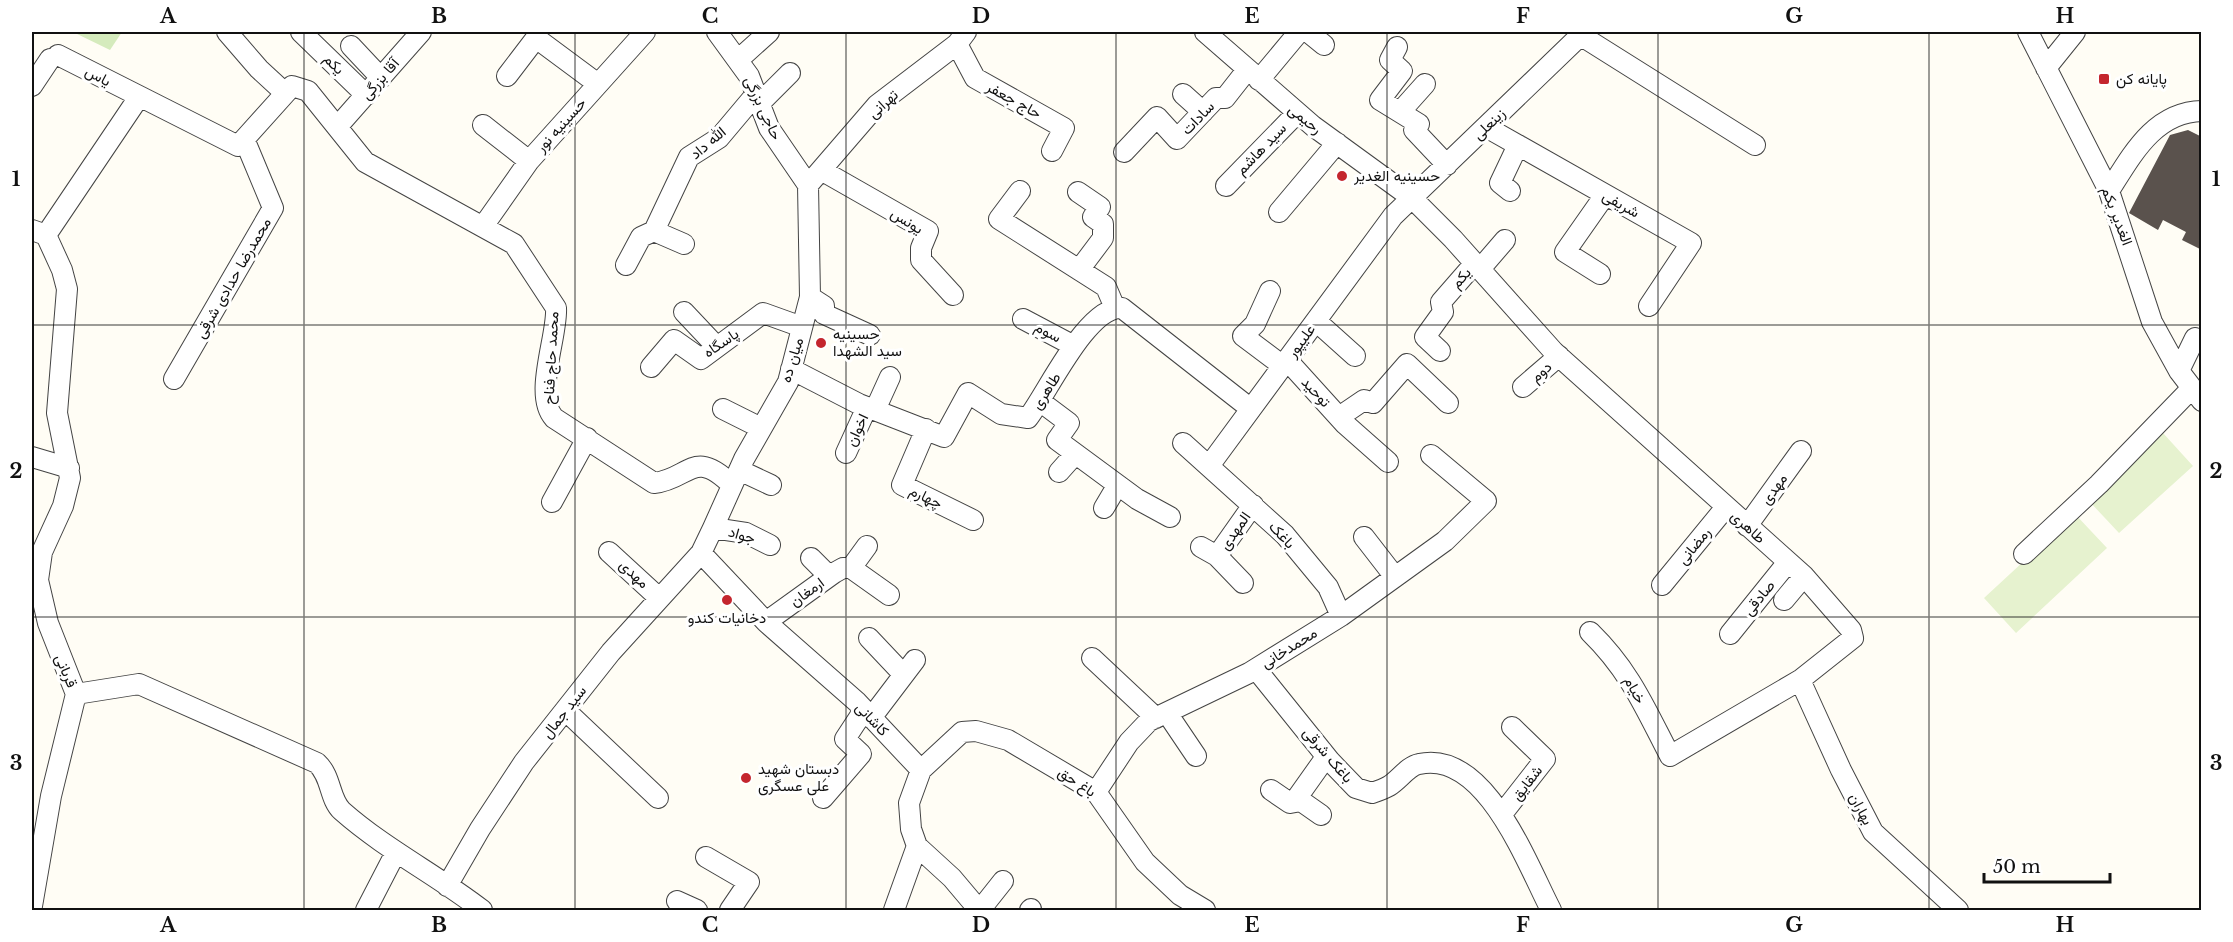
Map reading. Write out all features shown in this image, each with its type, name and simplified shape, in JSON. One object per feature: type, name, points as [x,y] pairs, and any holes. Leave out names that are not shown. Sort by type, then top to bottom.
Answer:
[{"type":"street","points":[[227,32],[259,69],[285,93],[242,143]]},
{"type":"street","name":"آقا بزرگی","points":[[338,126],[421,32]]},
{"type":"street","name":"حسینیه نور","points":[[484,225],[529,161],[645,32]]},
{"type":"street","name":"حاجی بزرگی","points":[[717,32],[749,76],[769,128],[808,185]]},
{"type":"street","points":[[738,60],[769,32]]},
{"type":"street","name":"رحیمی","points":[[1204,32],[1297,113],[1412,198]]},
{"type":"street","points":[[1253,75],[1299,32]]},
{"type":"street","points":[[1308,32],[1324,45]]},
{"type":"street","name":"الغدیر یکم","points":[[2028,32],[2109,191],[2152,322],[2179,371],[2197,394]]},
{"type":"street","points":[[2046,68],[2074,32]]},
{"type":"street","name":"یکم","points":[[310,34],[366,96]]},
{"type":"street","points":[[1575,35],[1755,145]]},
{"type":"street","name":"زینعلی","points":[[1393,216],[1486,127],[1575,35]]},
{"type":"street","points":[[507,76],[536,38],[598,84]]},
{"type":"street","name":"حاج جعفر","points":[[962,38],[975,78],[1064,128],[1052,151]]},
{"type":"street","name":"تهرانی","points":[[808,185],[877,105],[962,38]]},
{"type":"street","points":[[351,46],[381,78]]},
{"type":"street","points":[[1397,47],[1390,60],[1402,71],[1380,100],[1419,124],[1414,130],[1447,165]]},
{"type":"street","name":"یاس","points":[[32,86],[54,57],[139,98],[242,143]]},
{"type":"street","name":"الله داد","points":[[654,231],[688,157],[719,138],[758,98],[790,73]]},
{"type":"street","name":"سادات","points":[[1124,152],[1157,117],[1177,139],[1216,99],[1225,98],[1253,75]]},
{"type":"street","points":[[1400,112],[1425,84]]},
{"type":"street","name":"محمد حاج فناح","points":[[285,93],[292,86],[308,91],[365,162],[427,198],[484,225],[514,244],[556,308],[549,353],[549,412],[654,483],[662,483],[685,470],[701,467],[736,478]]},
{"type":"street","points":[[1183,94],[1203,112]]},
{"type":"street","points":[[39,232],[139,98]]},
{"type":"street","points":[[2109,191],[2136,148],[2162,122],[2184,111],[2202,111]]},
{"type":"street","name":"سید هاشم","points":[[1226,186],[1297,113]]},
{"type":"street","points":[[483,125],[529,161]]},
{"type":"street","name":"شریفی","points":[[1486,127],[1691,243],[1649,306]]},
{"type":"street","name":"محمدرضا حدادی شرقی","points":[[174,379],[273,208],[242,143]]},
{"type":"street","points":[[1279,212],[1337,143]]},
{"type":"street","points":[[1510,191],[1500,183],[1518,145]]},
{"type":"street","name":"یونس","points":[[821,170],[928,231],[921,248],[921,260],[953,295]]},
{"type":"street","name":"میان ده","points":[[700,553],[761,429],[788,382],[792,369],[810,297],[808,185]]},
{"type":"street","points":[[1020,191],[999,219],[1106,287],[1115,308],[1122,308],[1251,409]]},
{"type":"street","points":[[1078,192],[1100,207],[1093,217],[1103,224],[1103,238],[1079,270]]},
{"type":"street","points":[[1600,274],[1565,252],[1605,195]]},
{"type":"street","name":"طاهری","points":[[1412,198],[1478,266],[1558,356],[1804,576],[1851,630],[1853,638],[1800,680],[1670,756]]},
{"type":"street","name":"علیپور","points":[[1209,466],[1393,216]]},
{"type":"street","points":[[626,266],[641,237],[654,231],[684,244]]},
{"type":"street","name":"قربانی","points":[[39,232],[62,270],[67,290],[57,413],[70,478],[63,506],[47,539],[39,565],[37,604],[76,694],[139,684],[317,763],[328,777],[340,809],[396,852],[482,910]]},
{"type":"street","points":[[1478,266],[1505,240]]},
{"type":"street","name":"یکم","points":[[1440,351],[1425,337],[1443,312],[1441,302],[1478,266]]},
{"type":"street","name":"توحید","points":[[1270,291],[1255,324],[1243,336],[1285,363],[1342,421],[1388,462]]},
{"type":"street","points":[[810,297],[824,306],[824,314],[870,335]]},
{"type":"street","name":"طاهری","points":[[792,369],[871,409],[944,436],[968,393],[1001,414],[1028,418],[1041,402],[1074,346],[1105,312],[1115,308]]},
{"type":"street","points":[[684,312],[717,347]]},
{"type":"street","name":"پاسگاه","points":[[651,367],[674,340],[701,358],[764,313],[802,327]]},
{"type":"street","name":"سوم","points":[[1023,318],[1074,346]]},
{"type":"street","points":[[1316,321],[1355,356]]},
{"type":"street","points":[[2179,371],[2195,338],[2202,340]]},
{"type":"street","name":"دوم","points":[[1524,387],[1558,356]]},
{"type":"street","points":[[1342,421],[1364,400],[1373,403],[1407,364],[1448,403]]},
{"type":"street","name":"اخوان","points":[[846,453],[890,377]]},
{"type":"street","points":[[2024,554],[2197,394]]},
{"type":"street","points":[[1041,402],[1069,423],[1057,440],[1117,486],[1170,517]]},
{"type":"street","points":[[723,409],[761,429]]},
{"type":"street","name":"چهارم","points":[[926,429],[902,485],[973,520]]},
{"type":"street","points":[[552,502],[587,438]]},
{"type":"street","name":"باغک","points":[[1183,443],[1285,535],[1328,587],[1341,616]]},
{"type":"street","name":"مهدی","points":[[1747,526],[1801,451]]},
{"type":"street","points":[[1059,472],[1074,454]]},
{"type":"street","name":"محمدخانی","points":[[1096,792],[1129,742],[1149,721],[1256,669],[1341,616],[1445,541],[1486,501],[1431,455]]},
{"type":"street","points":[[32,456],[69,468]]},
{"type":"street","points":[[736,478],[771,485]]},
{"type":"street","points":[[1104,508],[1117,486]]},
{"type":"street","name":"المهدی","points":[[1243,583],[1209,551],[1253,505]]},
{"type":"street","name":"رمضانی","points":[[1662,585],[1726,507]]},
{"type":"street","name":"جواد","points":[[713,528],[746,533],[770,545]]},
{"type":"street","points":[[1364,537],[1395,577]]},
{"type":"street","points":[[867,546],[851,568],[889,595]]},
{"type":"street","name":"مهدی","points":[[609,552],[658,597]]},
{"type":"street","name":"سید جمال","points":[[447,886],[480,829],[512,781],[565,710],[658,597],[700,553]]},
{"type":"street","name":"کاشانی","points":[[700,553],[766,622],[868,714],[921,770]]},
{"type":"street","points":[[811,558],[829,576]]},
{"type":"street","name":"صادقی","points":[[1730,634],[1788,562]]},
{"type":"street","name":"ارمغان","points":[[766,622],[829,576],[843,568],[851,568]]},
{"type":"street","points":[[1784,600],[1804,576]]},
{"type":"street","name":"خیام","points":[[1590,632],[1615,657],[1630,679],[1670,756]]},
{"type":"street","points":[[823,798],[861,754],[845,740],[909,667],[869,638]]},
{"type":"street","points":[[1092,658],[1161,715],[1196,756]]},
{"type":"street","name":"باغک شرقی","points":[[1256,669],[1326,757],[1356,788],[1372,793],[1389,786],[1416,764],[1440,761],[1476,784],[1502,814]]},
{"type":"street","name":"بهاران","points":[[1800,680],[1841,770],[1873,832],[1958,910]]},
{"type":"street","points":[[32,906],[51,796],[76,694]]},
{"type":"street","points":[[565,710],[657,798]]},
{"type":"street","name":"شقایق","points":[[1502,814],[1545,759],[1512,727]]},
{"type":"street","name":"باغ حق","points":[[921,770],[949,741],[962,732],[976,730],[1008,740],[1096,792],[1175,903],[1204,910]]},
{"type":"street","points":[[1294,802],[1326,757]]},
{"type":"street","points":[[921,770],[909,803],[911,829],[917,846],[952,878],[980,910],[1003,881]]},
{"type":"street","points":[[1271,790],[1290,803],[1301,801],[1321,815]]},
{"type":"street","points":[[1502,814],[1551,910]]},
{"type":"street","points":[[894,910],[917,846]]},
{"type":"street","points":[[366,910],[396,852]]},
{"type":"street","points":[[706,857],[750,882],[730,910]]},
{"type":"street","points":[[677,901],[697,910]]},
{"type":"green space","points":[[73,32],[122,32],[110,50]]},
{"type":"green space","points":[[2163,433],[2193,466],[2119,533],[2089,501]]},
{"type":"green space","points":[[2075,514],[2107,548],[2016,633],[1984,598]]},
{"type":"building","points":[[2188,130],[2202,137],[2202,250],[2182,240],[2186,232],[2163,220],[2158,230],[2129,213],[2170,135]]},
{"type":"place","name":"پایانه کن","points":[[2104,79]]},
{"type":"place","name":"حسینیه الغدیر","points":[[1342,176]]},
{"type":"place","name":"حسینیه سید الشهدا","points":[[821,343]]},
{"type":"place","name":"دخانیات کندو","points":[[727,600]]},
{"type":"place","name":"دبستان شهید علی عسگری","points":[[746,778]]}]
